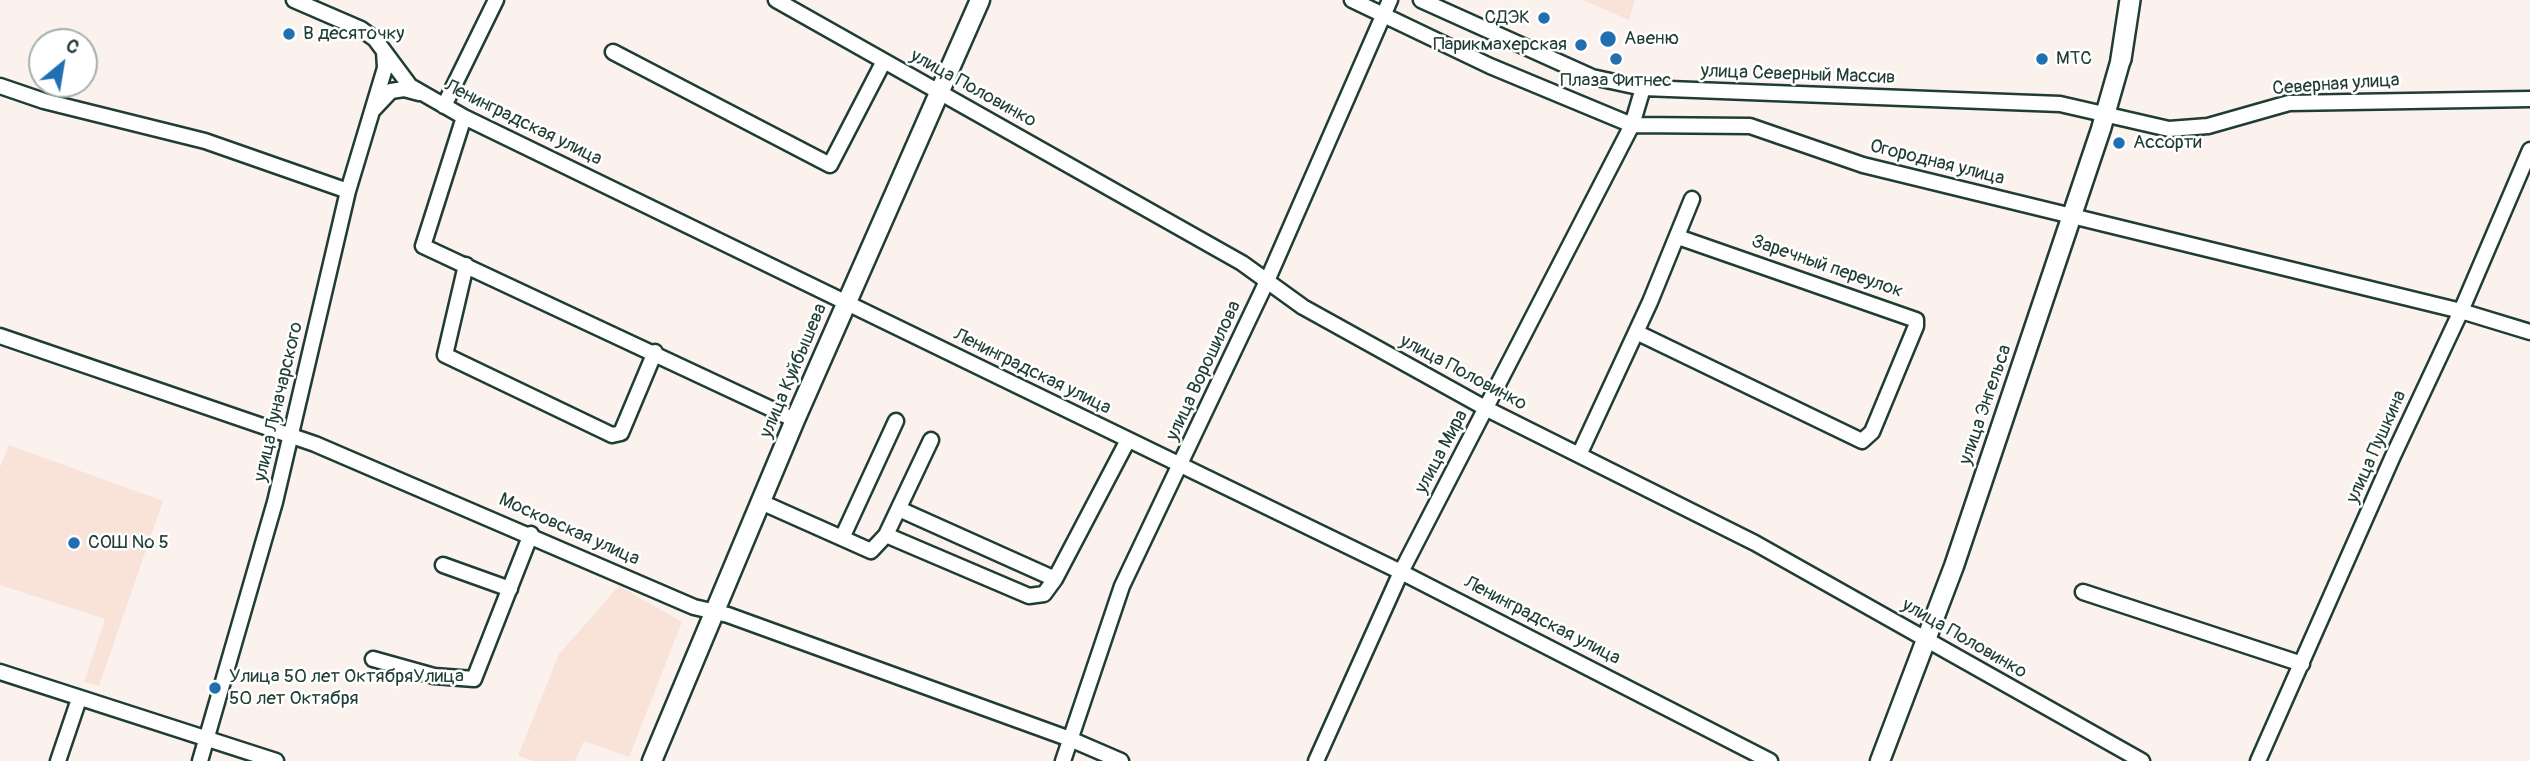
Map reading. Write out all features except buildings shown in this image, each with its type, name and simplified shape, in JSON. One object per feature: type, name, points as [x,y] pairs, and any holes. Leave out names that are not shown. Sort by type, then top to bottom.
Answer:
[{"type":"highway","points":[[2121,59],[2124,0]]},
{"type":"highway","points":[[2121,59],[2130,0]]},
{"type":"main road","name":"улица Куйбышева","points":[[652,761],[795,420],[942,93],[980,0]]},
{"type":"main road","name":"улица Энгельса","points":[[1880,761],[1928,640],[2073,216],[2121,59]]},
{"type":"street","points":[[444,106],[496,0]]},
{"type":"street","name":"улица Половинко","points":[[776,0],[1242,263],[1303,307],[1487,409],[1755,543],[2142,761]]},
{"type":"street","name":"Огородная улица","points":[[1352,0],[1490,66],[1632,125],[1751,126],[1863,165],[2461,311],[2530,332]]},
{"type":"street","name":"улица Ворошилова","points":[[1063,761],[1122,586],[1267,281],[1390,0]]},
{"type":"street","name":"улица Северный Массив","points":[[1420,0],[1592,77],[1643,88],[2060,104],[2106,114]]},
{"type":"street","name":"Ленинградская улица","points":[[298,1],[361,29],[384,50],[400,74],[420,93],[464,117],[1401,572],[1770,761]]},
{"type":"street","name":"улица Луначарского","points":[[200,761],[291,437],[348,191],[385,68],[384,50]]},
{"type":"street","points":[[613,52],[830,165],[884,61]]},
{"type":"street","points":[[0,86],[205,141],[348,191]]},
{"type":"street","name":"улица Мира","points":[[1316,761],[1401,572],[1632,125],[1643,88]]},
{"type":"street","points":[[369,119],[375,106],[391,92],[404,89],[420,93]]},
{"type":"street","name":"Северная улица","points":[[2106,114],[2169,129],[2207,126],[2289,103],[2530,99]]},
{"type":"street","points":[[464,117],[423,246],[655,352],[795,420]]},
{"type":"street","name":"улица Пушкина","points":[[2258,761],[2393,456],[2461,311],[2530,150]]},
{"type":"street","points":[[1578,455],[1636,332],[1692,199]]},
{"type":"street","name":"Заречный переулок","points":[[1636,332],[1862,441],[1872,432],[1916,320],[1678,237]]},
{"type":"street","points":[[466,265],[445,355],[612,435],[621,433],[655,352]]},
{"type":"street","name":"Московская улица","points":[[0,336],[315,443],[714,613],[728,615],[1070,739],[1121,761]]},
{"type":"street","points":[[842,538],[896,421]]},
{"type":"street","points":[[761,502],[871,551],[886,535],[931,440]]},
{"type":"street","points":[[886,535],[1029,596],[1044,594],[1055,579],[1128,440]]},
{"type":"street","points":[[899,509],[1055,579]]},
{"type":"street","points":[[373,659],[433,676],[474,679],[531,534]]},
{"type":"street","points":[[443,565],[510,589]]},
{"type":"street","points":[[2083,592],[2302,664]]},
{"type":"street","points":[[0,672],[276,761]]},
{"type":"street","points":[[58,761],[79,699]]},
{"type":"shaded area","points":[[1583,0],[1635,0],[1629,20]]},
{"type":"shaded area","name":"СОШ № 5","points":[[9,445],[163,501],[99,686],[84,682],[105,619],[0,585],[0,467]]},
{"type":"shaded area","points":[[619,586],[682,622],[629,757],[584,741],[575,761],[534,761],[518,756],[559,654]]},
{"type":"place","name":"СДЭК","points":[[1544,18]]},
{"type":"place","name":"В десяточку","points":[[289,34]]},
{"type":"place","name":"Авеню","points":[[1608,39]]},
{"type":"place","name":"Парикмахерская","points":[[1581,45]]},
{"type":"place","name":"Плаза Фитнес","points":[[1616,59]]},
{"type":"place","name":"МТС","points":[[2042,59]]},
{"type":"place","name":"Ассорти","points":[[2119,143]]},
{"type":"place","name":"СОШ № 5","points":[[74,543]]},
{"type":"place","name":"Улица 50 лет ОктябряУлица 50 лет Октября","points":[[215,688]]}]
